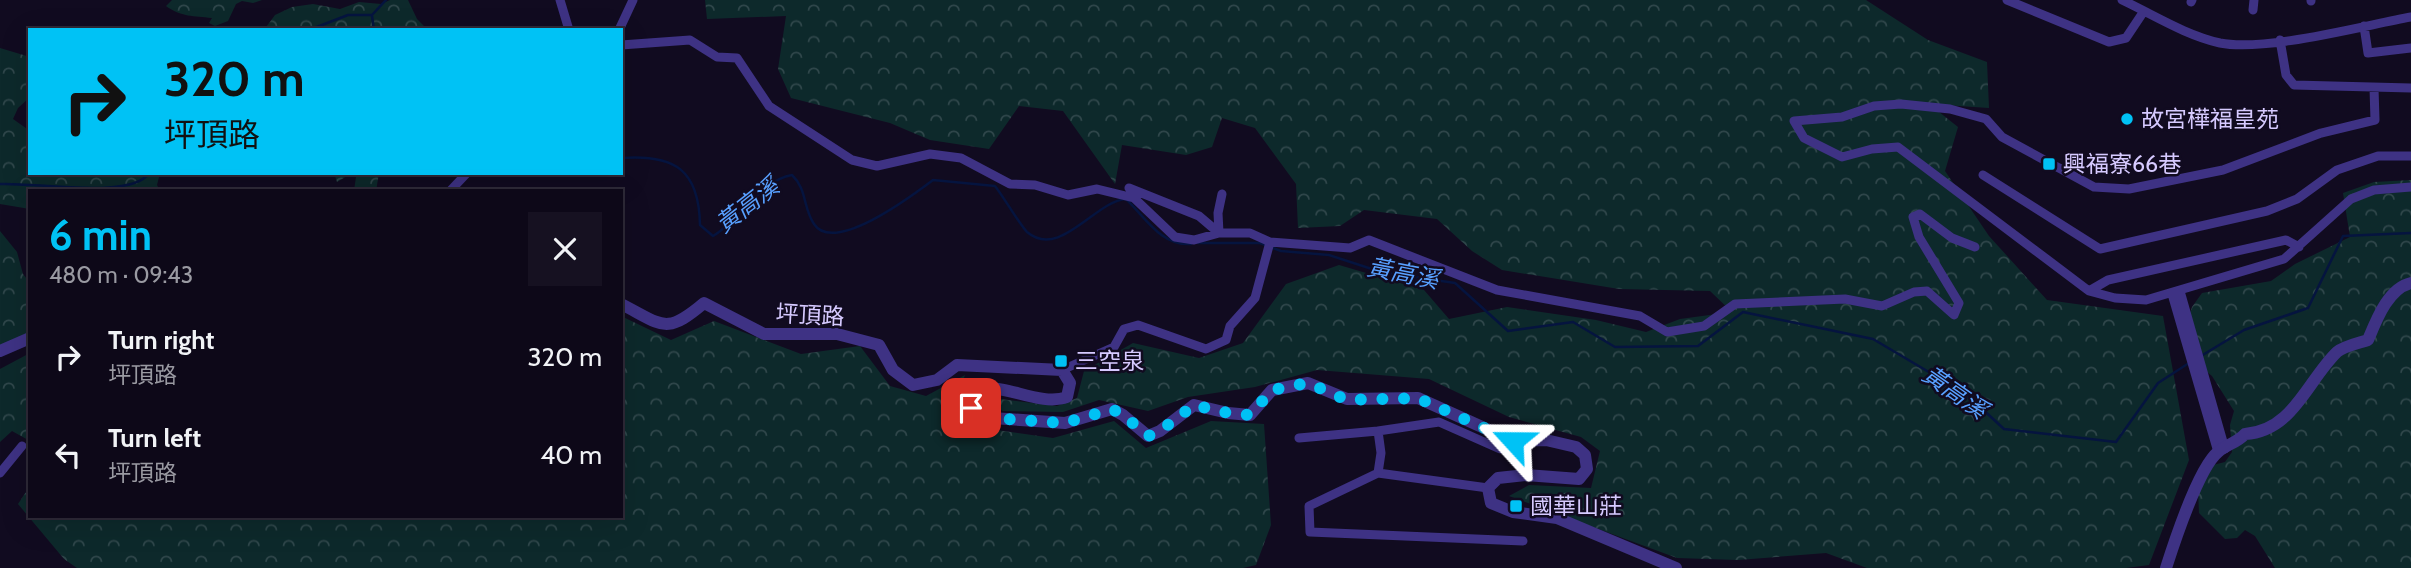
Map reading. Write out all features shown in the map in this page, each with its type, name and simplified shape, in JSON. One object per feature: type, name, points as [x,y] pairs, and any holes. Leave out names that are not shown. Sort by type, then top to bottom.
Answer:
[{"type":"street","points":[[560,0],[568,28]]},
{"type":"street","points":[[620,28],[633,0]]},
{"type":"street","points":[[2007,0],[2109,42],[2126,38],[2144,10]]},
{"type":"street","points":[[2122,0],[2181,30],[2219,43],[2248,46],[2411,17]]},
{"type":"street","points":[[2253,10],[2254,0]]},
{"type":"street","points":[[2364,26],[2368,53],[2411,48]]},
{"type":"street","points":[[623,45],[690,40],[717,57],[737,58],[769,106],[852,160],[877,166],[930,154],[961,158],[1010,184],[1035,186],[1068,195],[1097,189],[1134,198],[1175,237],[1194,240],[1219,233],[1250,233],[1270,242],[1350,248],[1369,240],[1497,289],[1640,316],[1667,332],[1704,326],[1735,304],[1844,299],[1882,306],[1914,292],[1927,291],[1954,315],[1959,303],[1919,237],[1913,217],[1920,214],[1952,238],[1975,247]]},
{"type":"street","points":[[2280,40],[2286,75],[2294,85],[2411,88]]},
{"type":"street","points":[[2374,88],[2375,120],[2322,133],[2223,170],[2129,190],[2094,187],[2002,137],[1986,119],[1950,109],[1901,104],[1874,106],[1842,117],[1794,121],[1804,138],[1842,158],[1872,149],[1898,146],[2089,291],[2115,298],[2146,300],[2284,259],[2331,214],[2351,199],[2374,190],[2411,187]]},
{"type":"street","points":[[1983,175],[2100,249],[2267,211],[2297,200],[2337,170],[2378,156],[2411,156]]},
{"type":"street","points":[[452,189],[465,175]]},
{"type":"street","points":[[1129,188],[1199,216],[1219,233]]},
{"type":"street","points":[[1219,233],[1218,213],[1222,194]]},
{"type":"street","points":[[2089,291],[2108,280],[2286,240],[2299,247]]},
{"type":"street","points":[[1270,242],[1255,298],[1230,326],[1226,340],[1206,349],[1138,325],[1124,329],[1114,347],[1062,370],[1070,383],[1067,397],[1055,401],[1040,401],[993,387],[979,389],[973,396],[971,408],[978,417],[1065,423],[1112,409],[1148,436],[1160,431],[1194,405],[1250,415],[1272,390],[1308,383],[1347,400],[1418,398],[1513,441],[1546,440],[1576,447],[1585,455],[1587,469],[1579,479],[1526,475],[1498,478],[1488,488]]},
{"type":"street","points":[[2166,568],[2181,520],[2221,450],[2236,443],[2245,434],[2261,433],[2290,413],[2339,351],[2368,340],[2383,306],[2405,284],[2411,283]]},
{"type":"street","points":[[2176,293],[2221,450]]},
{"type":"street","name":"坪頂路","points":[[623,305],[665,326],[680,324],[704,303],[764,334],[837,334],[878,345],[892,370],[913,385],[937,380],[957,365],[1062,370]]},
{"type":"street","points":[[0,351],[28,339]]},
{"type":"street","points":[[1299,439],[1439,422],[1500,449]]},
{"type":"street","points":[[1378,431],[1381,453],[1378,473]]},
{"type":"street","points":[[0,473],[22,446]]},
{"type":"street","points":[[1488,488],[1378,473],[1309,506],[1310,532],[1523,541]]},
{"type":"street","points":[[1488,488],[1491,503],[1513,512],[1557,518],[1676,568]]},
{"type":"green space","points":[[172,0],[262,0],[236,4],[228,21],[215,26],[209,23],[212,18],[172,10],[166,6]]},
{"type":"green space","points":[[390,0],[408,0],[417,19],[426,28],[265,28],[275,15],[292,7],[313,4],[340,9],[359,2],[381,4]]},
{"type":"green space","points":[[705,0],[1866,0],[1928,40],[1987,62],[1989,108],[1929,104],[1958,127],[1945,171],[1989,236],[2047,300],[2163,316],[2189,460],[2149,565],[2126,568],[1867,568],[1826,553],[1738,560],[1677,558],[1509,496],[1529,485],[1591,488],[1600,451],[1581,437],[1509,417],[1429,379],[1317,370],[1255,387],[1188,397],[1148,411],[1099,400],[1063,412],[1003,411],[995,406],[1001,399],[1057,406],[1077,398],[1084,371],[1133,343],[1199,358],[1243,343],[1286,284],[1339,265],[1424,290],[1449,319],[1507,307],[1596,320],[1646,332],[1680,319],[1732,312],[1710,291],[1619,289],[1502,270],[1472,251],[1437,219],[1364,210],[1340,226],[1298,228],[1296,184],[1255,128],[1222,118],[1212,147],[1186,155],[1122,145],[1115,184],[1063,111],[1019,106],[989,149],[930,140],[890,123],[791,98],[778,69],[786,16],[707,19]]},
{"type":"green space","points":[[0,48],[28,56],[28,99],[18,108],[13,119],[28,130],[28,175],[160,175],[157,185],[159,189],[28,189],[28,209],[0,204]]},
{"type":"green space","points":[[335,175],[349,175],[337,182]]},
{"type":"green space","points":[[354,175],[379,175],[376,189],[354,189]]},
{"type":"green space","points":[[2411,180],[2411,568],[2275,568],[2255,536],[2245,530],[2237,538],[2225,539],[2199,513],[2198,487],[2213,465],[2225,462],[2232,452],[2230,425],[2234,411],[2212,376],[2185,354],[2182,340],[2192,307],[2202,293],[2271,281],[2295,264],[2350,237],[2343,193],[2374,182]]},
{"type":"green space","points":[[0,231],[17,252],[23,274],[28,280],[28,334],[0,347]]},
{"type":"green space","points":[[623,317],[671,340],[714,321],[801,354],[860,346],[890,386],[926,396],[965,375],[959,392],[961,425],[1053,438],[1114,421],[1146,448],[1211,421],[1264,424],[1271,525],[1256,565],[1243,568],[77,568],[64,559],[30,518],[623,518]]},
{"type":"green space","points":[[28,354],[28,440],[12,431],[0,442],[0,369]]},
{"type":"green space","points":[[28,489],[28,516],[18,504]]},
{"type":"waterway","points":[[372,15],[386,0]]},
{"type":"waterway","name":"黃高溪","points":[[314,28],[348,15],[372,15]]},
{"type":"waterway","name":"黃高溪","points":[[372,16],[374,28]]},
{"type":"waterway","name":"黃高溪","points":[[623,158],[656,159],[680,169],[695,191],[700,225],[713,236],[770,184],[792,175],[800,186],[814,224],[824,232],[855,228],[874,219],[933,180],[995,186],[1027,232],[1039,239],[1052,239],[1065,234],[1114,202],[1126,199],[1163,236],[1191,244]]},
{"type":"waterway","name":"黃高溪","points":[[0,184],[103,188],[123,186],[139,181],[146,175]]},
{"type":"waterway","name":"黃高溪","points":[[2201,356],[2244,330],[2308,308],[2343,236],[2411,233]]},
{"type":"waterway","name":"黃高溪","points":[[1198,243],[1260,243],[1281,251],[1329,255],[1381,272],[1455,283],[1508,331],[1573,322],[1615,347],[1698,346],[1743,312],[1873,339],[1966,394],[2004,429],[2116,442],[2158,383],[2189,363]]},
{"type":"place","name":"故宮樺福皇苑","points":[[2127,119]]},
{"type":"place","name":"興福寮66巷","points":[[2049,164]]},
{"type":"place","name":"三空泉","points":[[1061,361]]},
{"type":"place","name":"國華山莊","points":[[1516,506]]},
{"type":"route","points":[[971,408],[978,417],[1065,423],[1112,409],[1148,436],[1160,431],[1194,405],[1250,415],[1272,390],[1308,383],[1347,400],[1418,398],[1513,441]]}]
